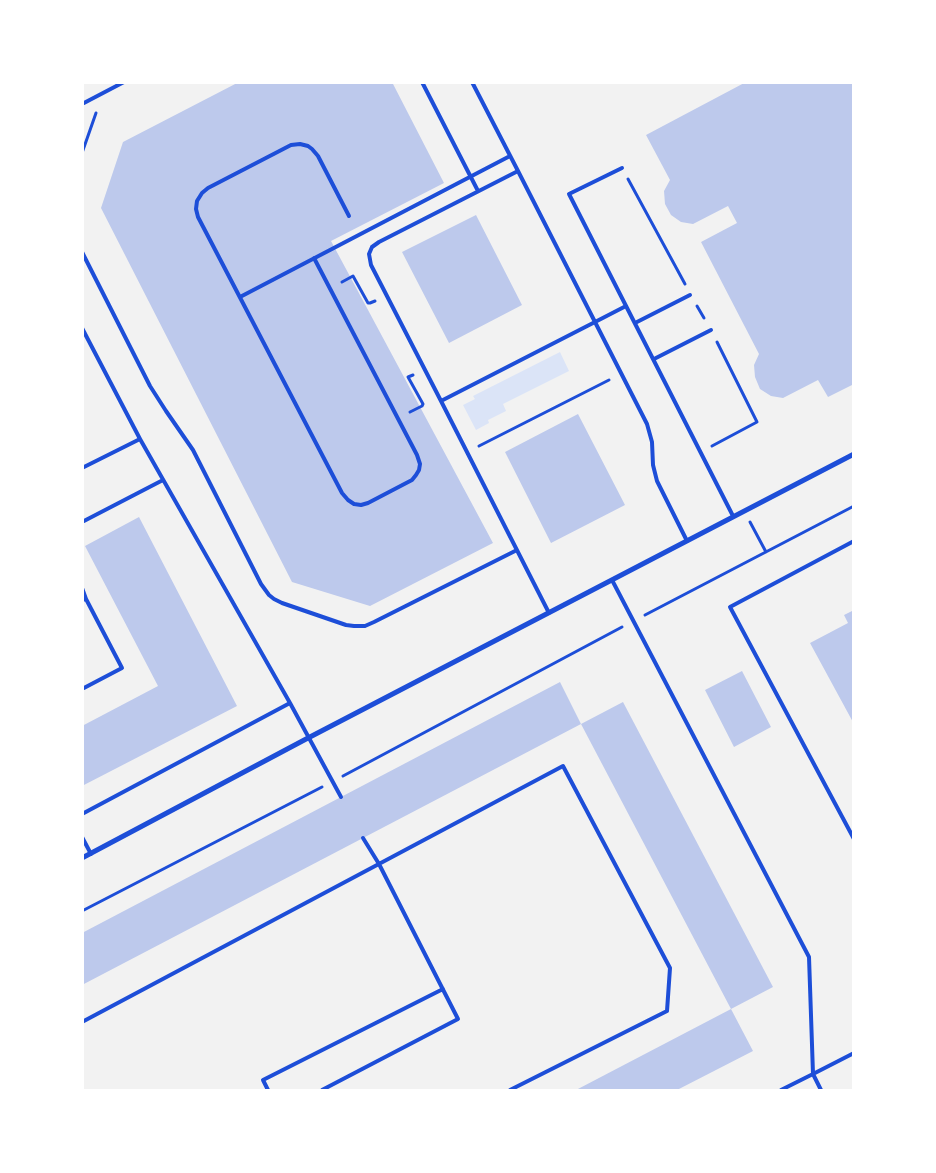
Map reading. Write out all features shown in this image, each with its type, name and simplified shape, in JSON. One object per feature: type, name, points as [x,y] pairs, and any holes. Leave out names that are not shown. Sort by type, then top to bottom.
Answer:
[{"type":"street","points":[[82,858],[308,738],[854,454]]},
{"type":"lane","points":[[82,104],[124,82]]},
{"type":"lane","points":[[422,82],[478,191]]},
{"type":"lane","points":[[472,82],[647,424],[652,442],[657,481],[687,541]]},
{"type":"lane","points":[[314,258],[417,454],[420,464],[419,470],[412,480],[361,505],[354,504],[342,493],[198,218],[196,209],[197,201],[208,188],[290,145],[300,144],[308,146],[318,156],[349,216]]},
{"type":"lane","points":[[240,297],[510,156]]},
{"type":"lane","points":[[622,168],[569,194],[733,516]]},
{"type":"lane","points":[[518,171],[379,242],[372,247],[370,254],[372,265],[549,613]]},
{"type":"lane","points":[[82,252],[153,390],[193,450],[261,584],[274,599],[346,625],[365,626],[517,550]]},
{"type":"lane","points":[[635,322],[690,294]]},
{"type":"lane","points":[[441,401],[626,306]]},
{"type":"lane","points":[[82,328],[140,439],[290,703],[341,797]]},
{"type":"lane","points":[[654,359],[711,330]]},
{"type":"lane","points":[[82,468],[140,439]]},
{"type":"lane","points":[[82,522],[163,480]]},
{"type":"lane","points":[[854,541],[730,607],[854,839]]},
{"type":"lane","points":[[612,580],[809,957],[813,1074],[821,1090]]},
{"type":"lane","points":[[82,588],[84,600],[122,668],[82,689]]},
{"type":"lane","points":[[82,814],[290,703]]},
{"type":"lane","points":[[82,1022],[563,766],[670,968],[667,1011],[510,1090]]},
{"type":"lane","points":[[82,836],[91,854]]},
{"type":"lane","points":[[322,1090],[458,1019],[379,864],[362,838]]},
{"type":"lane","points":[[268,1090],[263,1080],[443,990]]},
{"type":"lane","points":[[781,1090],[854,1053]]},
{"type":"path","points":[[82,153],[103,93]]},
{"type":"path","points":[[354,277],[367,302]]},
{"type":"path","points":[[467,453],[621,374]]},
{"type":"path","points":[[408,377],[422,403]]},
{"type":"path","points":[[82,911],[854,506]]},
{"type":"path","points":[[744,511],[766,552]]},
{"type":"shaded area","points":[[560,352],[569,371],[503,404],[506,411],[488,420],[489,423],[476,430],[463,405],[475,399],[473,396]]},
{"type":"building","points":[[239,82],[392,82],[444,183],[331,241],[493,543],[370,606],[292,582],[101,208],[123,142]]},
{"type":"building","points":[[746,82],[854,82],[854,384],[828,397],[818,380],[783,398],[771,396],[760,389],[755,377],[754,365],[759,354],[701,242],[737,223],[728,206],[693,224],[681,222],[671,215],[665,204],[664,191],[670,180],[646,135]]},
{"type":"building","points":[[476,215],[522,305],[449,343],[402,252]]},
{"type":"building","points":[[578,414],[625,505],[551,543],[505,452]]},
{"type":"building","points":[[139,517],[237,706],[82,786],[82,726],[158,686],[85,546]]},
{"type":"building","points":[[854,610],[854,724],[810,643],[848,623],[844,615]]},
{"type":"building","points":[[742,671],[771,727],[734,747],[705,690]]},
{"type":"building","points":[[560,682],[581,724],[82,985],[82,933]]},
{"type":"building","points":[[623,702],[773,987],[731,1009],[581,724]]},
{"type":"building","points":[[731,1009],[753,1051],[677,1090],[576,1090]]}]
